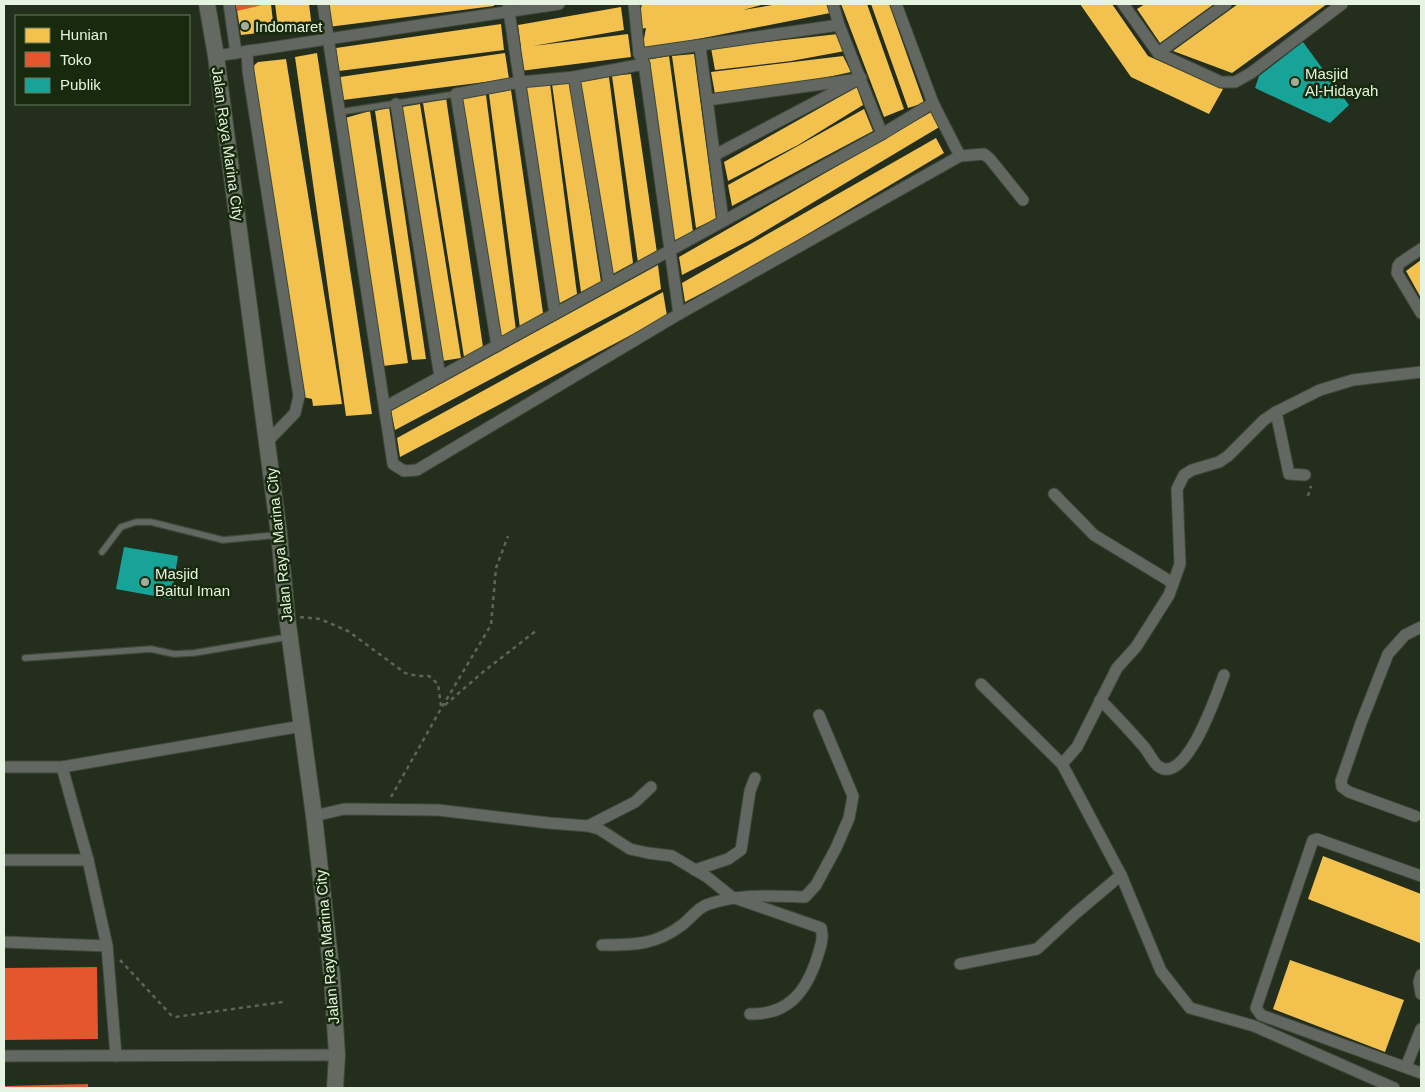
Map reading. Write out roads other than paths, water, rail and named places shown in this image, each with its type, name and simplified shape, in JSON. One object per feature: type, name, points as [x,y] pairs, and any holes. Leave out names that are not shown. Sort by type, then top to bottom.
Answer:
[{"type":"main road","name":"Jalan Raya Marina City","points":[[207,4],[216,56],[267,442],[287,617],[314,816],[332,977],[336,1055],[335,1088]]},
{"type":"street","points":[[229,4],[241,52],[248,71],[299,396],[296,413],[267,442]]},
{"type":"street","points":[[323,4],[393,464],[404,471],[417,470],[679,314],[960,156],[984,154],[1023,200]]},
{"type":"street","points":[[216,56],[329,39],[508,8],[560,4]]},
{"type":"street","points":[[634,4],[679,314]]},
{"type":"street","points":[[833,4],[882,134]]},
{"type":"street","points":[[896,4],[933,103],[960,156]]},
{"type":"street","points":[[1158,53],[1226,4]]},
{"type":"street","points":[[1126,5],[1158,53],[1221,82],[1235,82],[1251,73],[1342,4]]},
{"type":"street","points":[[508,8],[555,314]]},
{"type":"street","points":[[497,346],[456,94],[520,82],[574,77],[700,46],[840,25]]},
{"type":"street","points":[[700,46],[723,221]]},
{"type":"street","points":[[574,77],[609,284]]},
{"type":"street","points":[[708,100],[860,78]]},
{"type":"street","points":[[715,155],[860,78]]},
{"type":"street","points":[[385,407],[882,134],[933,103]]},
{"type":"street","points":[[396,104],[440,377]]},
{"type":"street","points":[[1421,249],[1400,263],[1397,273],[1421,313]]},
{"type":"street","points":[[1062,764],[1077,748],[1118,668],[1136,647],[1168,595],[1180,564],[1177,489],[1184,475],[1192,470],[1219,462],[1228,456],[1264,420],[1276,412],[1332,386],[1374,376],[1421,372]]},
{"type":"street","points":[[1276,412],[1289,474],[1305,475]]},
{"type":"street","points":[[1054,494],[1094,535],[1173,583]]},
{"type":"street","points":[[1415,816],[1349,792],[1342,787],[1341,781],[1360,723],[1388,654],[1406,635],[1421,627]]},
{"type":"street","points":[[1100,700],[1119,717],[1160,768],[1174,769],[1185,758],[1207,721],[1224,676]]},
{"type":"street","points":[[981,684],[1062,764],[1121,875],[1162,971],[1190,1008],[1254,1026],[1394,1088]]},
{"type":"street","points":[[602,945],[632,945],[665,937],[684,924],[703,906],[732,897],[805,897],[816,885],[836,848],[849,818],[853,796],[819,715]]},
{"type":"street","points":[[4,767],[62,767],[302,726]]},
{"type":"street","points":[[62,767],[88,860],[107,946],[116,1056]]},
{"type":"street","points":[[695,870],[728,859],[741,850],[750,792],[755,778]]},
{"type":"street","points":[[588,826],[603,816],[635,802],[651,787]]},
{"type":"street","points":[[314,816],[344,809],[384,808],[438,810],[588,826],[599,829],[630,849],[672,856],[707,877],[732,897],[821,928],[823,936],[811,974],[802,991],[784,1007],[765,1014],[750,1014]]},
{"type":"street","points":[[1421,876],[1317,839],[1314,840],[1256,1008],[1261,1015],[1421,1072]]},
{"type":"street","points":[[4,860],[88,860]]},
{"type":"street","points":[[960,964],[1037,949],[1121,875]]},
{"type":"street","points":[[4,942],[107,946]]},
{"type":"street","points":[[1421,975],[1419,982],[1421,994]]},
{"type":"street","points":[[1406,1067],[1421,1029]]},
{"type":"street","points":[[4,1056],[336,1055]]},
{"type":"lane","points":[[340,112],[456,94]]},
{"type":"lane","points":[[102,552],[121,527],[136,522],[151,522],[223,540],[279,534]]},
{"type":"lane","points":[[25,658],[151,649],[174,654],[194,653],[290,637]]},
{"type":"place","name":"Indomaret","points":[[245,26]]},
{"type":"place","name":"Masjid Al-Hidayah","points":[[1295,82]]},
{"type":"place","name":"Masjid Baitul Iman","points":[[145,582]]}]
